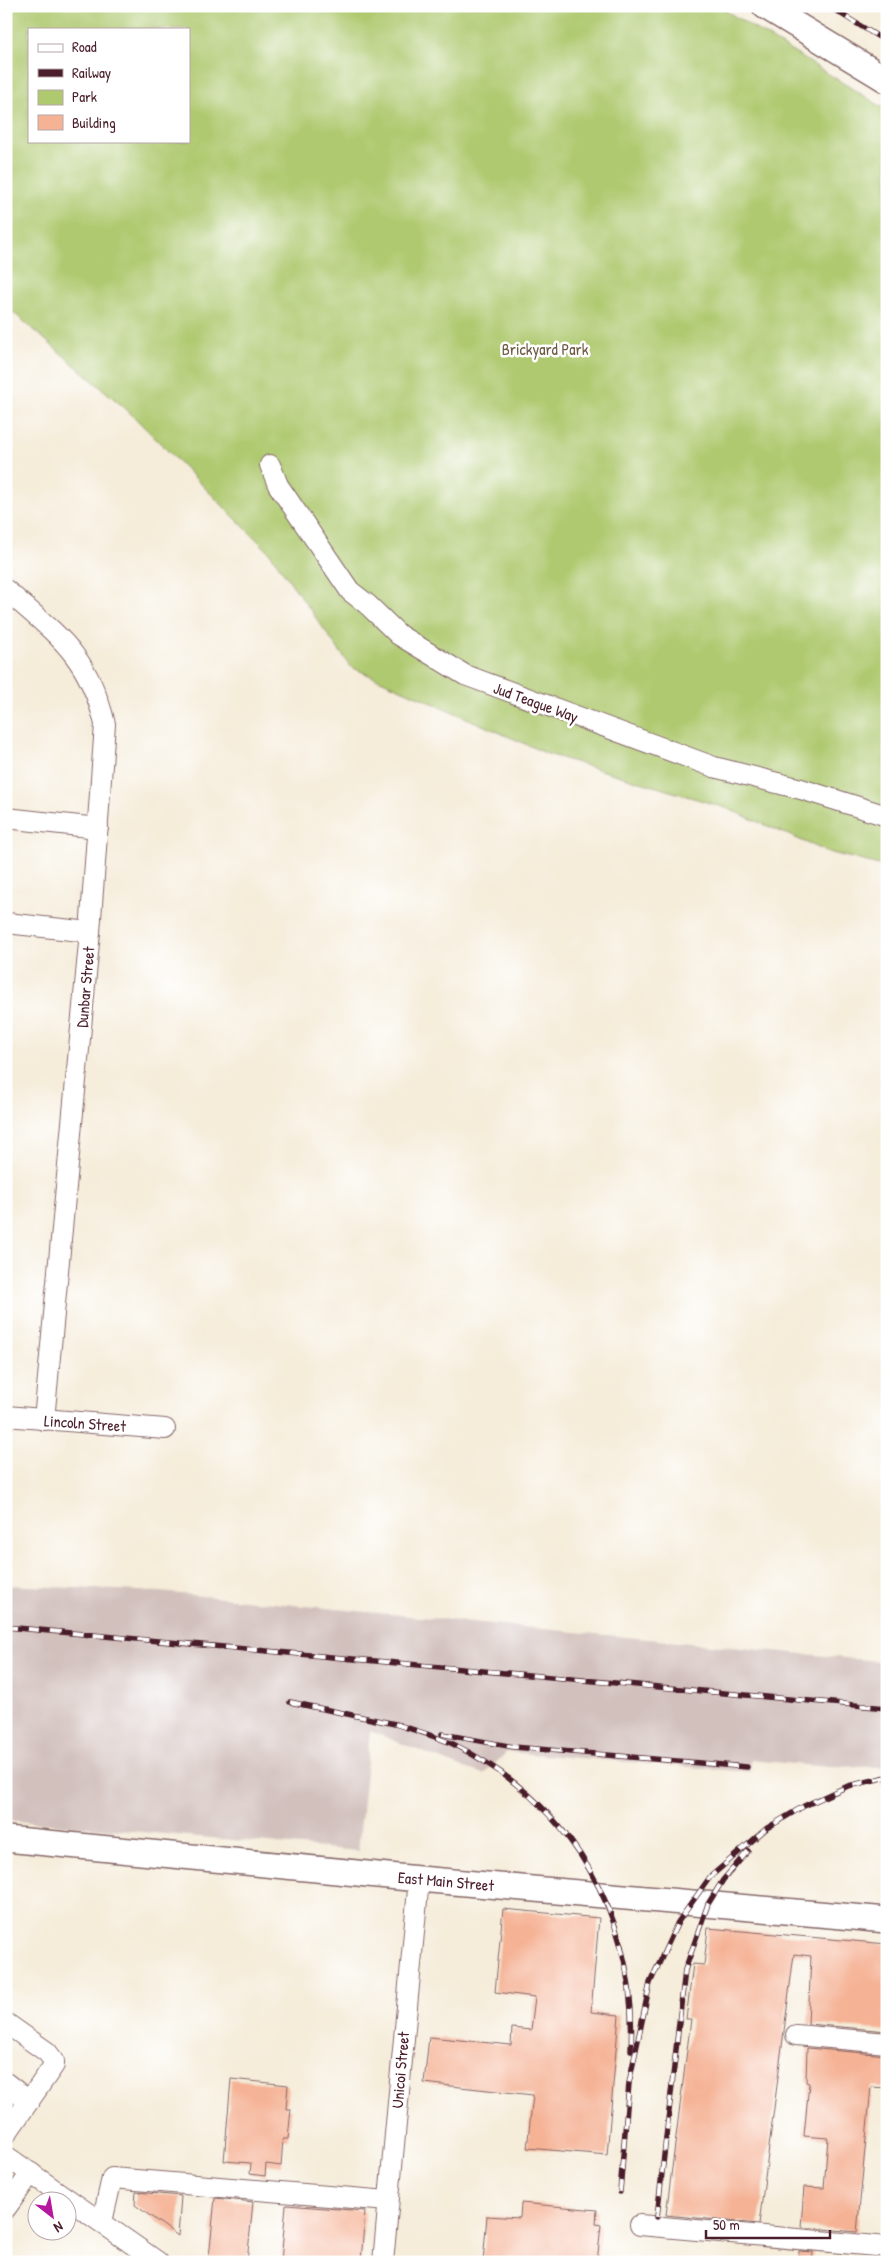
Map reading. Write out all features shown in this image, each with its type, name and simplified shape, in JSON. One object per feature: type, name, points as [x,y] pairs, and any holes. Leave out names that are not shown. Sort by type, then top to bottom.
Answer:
[{"type":"main road","points":[[765,6],[887,80]]},
{"type":"main road","name":"East Main Street","points":[[6,1839],[419,1879],[887,1920]]},
{"type":"street","name":"Jud Teague Way","points":[[270,466],[278,485],[350,591],[368,605],[399,635],[435,658],[466,675],[714,767],[802,789],[887,816]]},
{"type":"street","name":"Dunbar Street","points":[[6,590],[64,641],[81,661],[100,701],[106,724],[90,932],[44,1420]]},
{"type":"street","points":[[6,818],[98,828]]},
{"type":"street","points":[[6,923],[90,932]]},
{"type":"street","name":"Lincoln Street","points":[[6,1416],[165,1429]]},
{"type":"street","name":"Unicoi Street","points":[[383,2262],[419,1879]]},
{"type":"street","points":[[6,2023],[47,2052],[54,2061],[54,2065],[6,2134]]},
{"type":"street","points":[[796,2034],[887,2043]]},
{"type":"street","points":[[6,2083],[29,2100]]},
{"type":"street","points":[[6,2156],[158,2262]]},
{"type":"street","points":[[6,2208],[31,2173]]},
{"type":"street","points":[[102,2222],[112,2178],[388,2201]]},
{"type":"street","points":[[640,2225],[887,2247]]},
{"type":"shaded area","points":[[6,1585],[160,1592],[887,1662],[887,1788],[882,1788],[884,1767],[816,1766],[751,1760],[750,1772],[507,1752],[484,1774],[458,1766],[370,1731],[358,1851],[6,1820]]},
{"type":"green space","name":"Brickyard Park","points":[[6,6],[718,6],[887,110],[887,867],[828,852],[726,808],[548,754],[351,667],[269,552],[127,410],[6,306]]},
{"type":"building","points":[[503,1909],[599,1918],[591,2012],[619,2015],[607,2155],[527,2148],[533,2095],[424,2083],[429,2037],[511,2045],[512,2028],[531,2030],[535,1997],[495,1992]]},
{"type":"building","points":[[708,1928],[887,1944],[887,2031],[808,2024],[811,1956],[794,1954],[759,2224],[666,2215],[691,2019],[686,2019],[693,1964],[704,1965]]},
{"type":"building","points":[[807,2048],[887,2055],[887,2088],[871,2087],[857,2232],[801,2227],[804,2187],[824,2188],[828,2138],[804,2136],[809,2083],[806,2082]]},
{"type":"building","points":[[231,2079],[288,2085],[286,2109],[291,2109],[288,2139],[283,2139],[281,2166],[266,2164],[265,2176],[250,2174],[251,2163],[224,2161]]},
{"type":"building","points":[[136,2192],[181,2196],[178,2236],[135,2205]]},
{"type":"building","points":[[215,2198],[253,2202],[247,2262],[215,2262],[209,2258]]},
{"type":"building","points":[[521,2203],[597,2210],[596,2224],[601,2225],[597,2262],[483,2262],[487,2216],[520,2218]]},
{"type":"building","points":[[286,2205],[365,2211],[361,2262],[281,2262]]},
{"type":"building","points":[[799,2251],[813,2252],[812,2262],[798,2262]]},
{"type":"railway","points":[[828,6],[887,42]]},
{"type":"railway","points":[[6,1627],[887,1708]]},
{"type":"railway","points":[[290,1702],[400,1725]]},
{"type":"railway","points":[[395,1724],[453,1744],[495,1769],[532,1798],[563,1832],[589,1869],[609,1910],[623,1954],[630,2001],[631,2050]]},
{"type":"railway","points":[[442,1734],[514,1747],[747,1767]]},
{"type":"railway","points":[[620,2192],[629,2083],[650,1983],[678,1922],[710,1877],[767,1828],[804,1806],[848,1786],[887,1777]]},
{"type":"railway","points":[[657,2217],[685,1970],[708,1904],[723,1880],[748,1851]]}]
